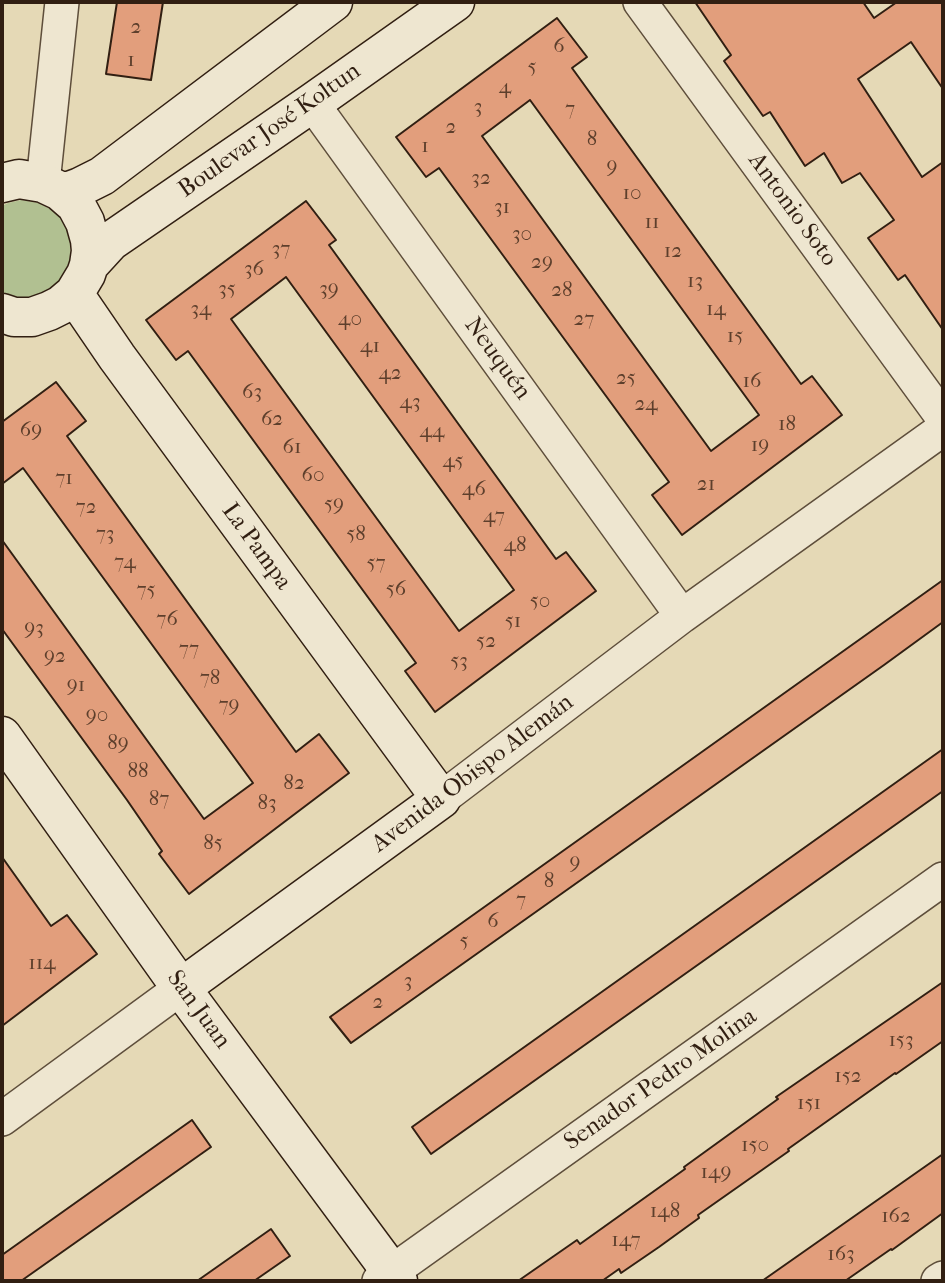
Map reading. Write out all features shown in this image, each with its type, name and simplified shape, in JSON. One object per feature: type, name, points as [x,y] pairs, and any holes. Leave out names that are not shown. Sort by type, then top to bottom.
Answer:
[{"type":"street","points":[[25,181],[62,2]]},
{"type":"street","points":[[25,181],[69,191],[102,176],[333,2]]},
{"type":"street","name":"Boulevar José Koltun","points":[[12,319],[49,312],[61,305],[111,241],[454,2]]},
{"type":"street","name":"Antonio Soto","points":[[640,2],[943,418]]},
{"type":"street","name":"Neuquén","points":[[312,103],[682,616]]},
{"type":"street","points":[[25,181],[76,205],[90,240],[81,279]]},
{"type":"street","name":"La Pampa","points":[[81,279],[117,357],[441,799]]},
{"type":"street","name":"Avenida Obispo Alemán","points":[[2,1119],[441,799],[682,616],[943,429]]},
{"type":"street","name":"San Juan","points":[[2,736],[389,1278]]},
{"type":"street","name":"Senador Pedro Molina","points":[[389,1278],[943,879]]},
{"type":"street","points":[[938,1281],[943,1278]]},
{"type":"green space","points":[[21,200],[38,203],[61,218],[71,243],[70,261],[60,281],[43,294],[30,297],[18,297],[2,292],[2,206]]},
{"type":"building","points":[[117,2],[163,2],[151,80],[106,74]]},
{"type":"building","points":[[695,2],[863,2],[874,18],[897,2],[943,2],[943,89],[911,42],[858,79],[922,177],[943,162],[943,330],[905,275],[898,280],[868,238],[894,220],[860,173],[842,183],[824,153],[805,166],[770,112],[763,116],[724,61],[731,55]]},
{"type":"building","points":[[557,18],[587,57],[572,68],[801,384],[812,376],[842,415],[682,535],[652,495],[669,482],[439,168],[426,177],[396,137]],"holes":[[[530,100],[759,415],[711,451],[482,136]]]},
{"type":"building","points":[[306,201],[336,240],[329,245],[556,559],[566,552],[596,591],[435,712],[405,671],[416,663],[188,351],[176,360],[146,320]],"holes":[[[286,277],[514,590],[459,631],[231,319]]]},
{"type":"building","points":[[56,382],[86,421],[67,436],[296,752],[319,734],[349,773],[189,894],[159,854],[162,851],[127,800],[2,629],[2,540],[204,819],[253,783],[23,468],[2,484],[2,422]]},
{"type":"building","points":[[943,580],[943,622],[884,665],[351,1043],[330,1017]]},
{"type":"building","points":[[943,749],[943,791],[431,1154],[412,1127]]},
{"type":"building","points":[[2,857],[51,926],[67,915],[97,954],[2,1026]]},
{"type":"building","points":[[943,982],[943,1041],[788,1149],[789,1151],[698,1215],[699,1218],[659,1247],[621,1273],[619,1269],[602,1281],[518,1281],[577,1240],[580,1244],[685,1169],[684,1167],[778,1099],[776,1097]]},
{"type":"building","points":[[192,1120],[211,1147],[21,1281],[2,1281],[2,1255]]},
{"type":"building","points":[[943,1154],[943,1213],[892,1250],[845,1281],[762,1281]]},
{"type":"building","points":[[271,1229],[290,1256],[254,1281],[197,1281]]}]
